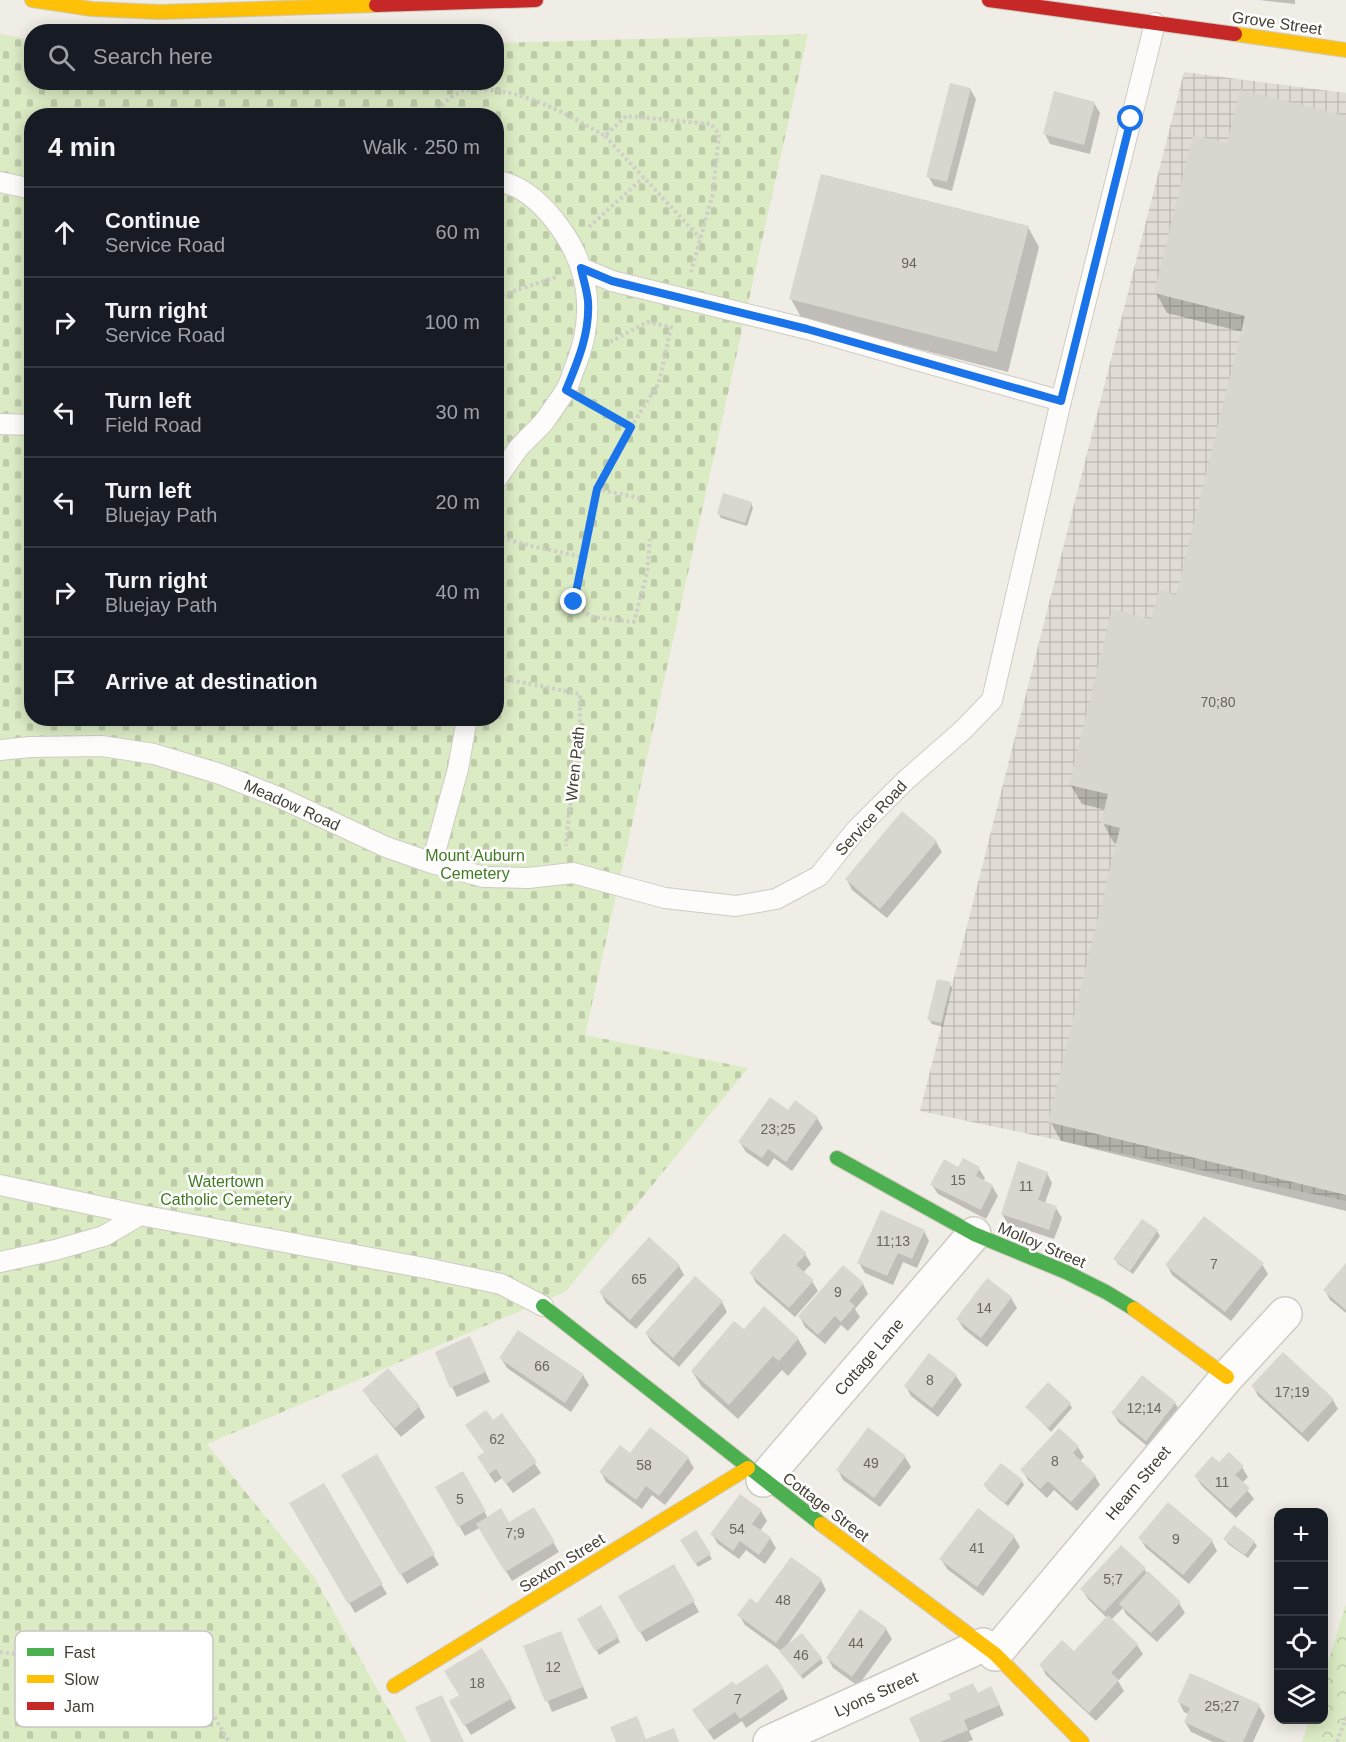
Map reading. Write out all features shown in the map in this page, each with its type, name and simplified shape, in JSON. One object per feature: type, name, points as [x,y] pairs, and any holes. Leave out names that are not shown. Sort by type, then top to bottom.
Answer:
[{"type":"street","points":[[32,0],[92,9],[517,0]]},
{"type":"street","name":"Grove Street","points":[[989,0],[1346,50]]},
{"type":"street","name":"Molloy Street","points":[[837,1158],[974,1234],[1066,1272],[1106,1292],[1145,1316],[1227,1377]]},
{"type":"street","name":"Cottage Lane","points":[[756,1474],[974,1234]]},
{"type":"street","name":"Cottage Street","points":[[543,1306],[756,1474],[989,1650],[1082,1742]]},
{"type":"street","name":"Hearn Street","points":[[989,1650],[1227,1377],[1285,1314]]},
{"type":"street","name":"Sexton Street","points":[[394,1686],[756,1474]]},
{"type":"street","name":"Lyons Street","points":[[770,1742],[989,1650]]},
{"type":"lane","name":"Service Road","points":[[432,863],[484,877],[528,878],[573,873],[665,898],[735,906],[776,898],[819,876],[862,824],[992,700],[1061,401],[1155,23]]},
{"type":"lane","points":[[504,182],[536,200],[555,220],[581,268],[588,300],[587,332],[580,357],[566,390],[544,422],[519,448],[504,469]]},
{"type":"lane","points":[[0,183],[24,188]]},
{"type":"lane","points":[[581,268],[612,281],[807,329],[1061,401]]},
{"type":"lane","points":[[0,424],[24,425]]},
{"type":"lane","points":[[432,863],[458,769],[466,726]]},
{"type":"lane","name":"Meadow Road","points":[[0,750],[30,747],[102,746],[154,754],[231,778],[283,799],[386,847],[432,863]]},
{"type":"lane","points":[[0,1185],[140,1215],[501,1284],[543,1306]]},
{"type":"lane","points":[[0,1262],[56,1250],[104,1236],[140,1215]]},
{"type":"path","points":[[439,108],[464,90],[503,91],[563,112],[605,136],[700,238]]},
{"type":"path","points":[[605,136],[626,116],[711,124],[719,134],[713,193],[683,298]]},
{"type":"path","points":[[570,244],[644,177]]},
{"type":"path","points":[[504,294],[581,268]]},
{"type":"path","points":[[609,342],[647,322],[671,327],[659,383],[631,427],[597,489],[574,602],[591,617],[634,622],[647,573],[650,539]]},
{"type":"path","points":[[566,390],[631,427]]},
{"type":"path","points":[[597,489],[644,499]]},
{"type":"path","points":[[504,538],[583,556]]},
{"type":"path","name":"Wren Path","points":[[505,679],[580,694],[580,744],[569,813],[564,874]]},
{"type":"path","points":[[0,1652],[15,1654]]},
{"type":"path","points":[[213,1714],[229,1742]]},
{"type":"path","points":[[1337,1742],[1346,1717]]},
{"type":"shaded area","points":[[1184,72],[1346,93],[1346,1201],[920,1111]]},
{"type":"green space","points":[[0,34],[24,39],[24,90],[504,90],[504,43],[808,34],[585,1035],[748,1068],[565,1292],[207,1444],[314,1577],[407,1742],[0,1742]]},
{"type":"green space","points":[[1346,1604],[1346,1742],[1302,1742],[1308,1724],[1328,1724],[1328,1662]]},
{"type":"building","points":[[950,83],[971,88],[947,182],[926,177]]},
{"type":"building","points":[[1240,90],[1346,116],[1346,1195],[1048,1122],[1120,828],[1101,823],[1108,794],[1069,785],[1112,609],[1151,619],[1159,590],[1176,595],[1245,316],[1154,293],[1193,135],[1227,143]]},
{"type":"building","points":[[1054,91],[1095,102],[1084,145],[1043,134]]},
{"type":"building","points":[[821,174],[1029,226],[997,352],[789,299]]},
{"type":"building","points":[[723,493],[752,502],[745,523],[717,514]]},
{"type":"building","points":[[902,811],[937,841],[880,909],[845,879]]},
{"type":"building","points":[[937,979],[951,982],[941,1023],[927,1020]]},
{"type":"building","points":[[770,1097],[788,1110],[795,1100],[818,1117],[786,1162],[768,1149],[762,1158],[738,1142]]},
{"type":"building","points":[[963,1158],[980,1167],[976,1176],[993,1185],[981,1210],[930,1185],[944,1159],[958,1167]]},
{"type":"building","points":[[1018,1161],[1048,1172],[1038,1200],[1057,1206],[1049,1230],[1001,1214]]},
{"type":"building","points":[[881,1210],[925,1230],[912,1259],[898,1253],[887,1276],[857,1263]]},
{"type":"building","points":[[1204,1216],[1264,1263],[1225,1312],[1165,1265]]},
{"type":"building","points":[[1142,1219],[1158,1230],[1130,1271],[1113,1259]]},
{"type":"building","points":[[784,1233],[807,1253],[796,1265],[814,1280],[789,1308],[749,1273]]},
{"type":"building","points":[[649,1237],[680,1265],[630,1320],[599,1292]]},
{"type":"building","points":[[1346,1263],[1346,1310],[1323,1290]]},
{"type":"building","points":[[843,1265],[864,1283],[849,1301],[855,1306],[841,1322],[835,1316],[818,1335],[798,1316]]},
{"type":"building","points":[[695,1276],[723,1301],[673,1358],[645,1333]]},
{"type":"building","points":[[987,1278],[1012,1297],[981,1338],[956,1319]]},
{"type":"building","points":[[764,1306],[799,1338],[779,1361],[773,1356],[729,1405],[691,1371],[734,1321],[744,1329]]},
{"type":"building","points":[[518,1330],[584,1374],[565,1403],[499,1358]]},
{"type":"building","points":[[470,1336],[486,1372],[450,1388],[435,1352]]},
{"type":"building","points":[[1283,1352],[1334,1399],[1302,1433],[1251,1386]]},
{"type":"building","points":[[929,1353],[957,1375],[932,1408],[904,1386]]},
{"type":"building","points":[[388,1368],[420,1406],[395,1428],[362,1390]]},
{"type":"building","points":[[1142,1375],[1176,1402],[1146,1441],[1111,1413]]},
{"type":"building","points":[[1048,1382],[1071,1403],[1048,1428],[1025,1407]]},
{"type":"building","points":[[486,1410],[493,1420],[502,1413],[537,1462],[506,1484],[496,1469],[489,1474],[477,1457],[484,1452],[465,1425]]},
{"type":"building","points":[[650,1427],[689,1457],[659,1496],[646,1486],[636,1500],[599,1472],[620,1445],[630,1453]]},
{"type":"building","points":[[868,1427],[906,1456],[874,1498],[836,1470]]},
{"type":"building","points":[[1059,1428],[1079,1446],[1073,1453],[1096,1475],[1071,1502],[1048,1481],[1040,1489],[1020,1470]]},
{"type":"building","points":[[1229,1452],[1244,1466],[1235,1475],[1250,1488],[1230,1509],[1194,1476],[1212,1456],[1219,1462]]},
{"type":"building","points":[[377,1454],[435,1554],[400,1575],[341,1475]]},
{"type":"building","points":[[1001,1463],[1023,1480],[1005,1503],[983,1485]]},
{"type":"building","points":[[463,1471],[486,1511],[458,1527],[435,1487]]},
{"type":"building","points":[[324,1483],[383,1584],[348,1604],[289,1503]]},
{"type":"building","points":[[740,1494],[762,1510],[752,1524],[771,1537],[759,1555],[740,1541],[733,1551],[710,1534]]},
{"type":"building","points":[[1168,1502],[1213,1540],[1183,1575],[1138,1538]]},
{"type":"building","points":[[534,1507],[555,1542],[505,1572],[476,1524],[501,1508],[509,1522]]},
{"type":"building","points":[[978,1508],[1015,1536],[977,1587],[939,1559]]},
{"type":"building","points":[[1234,1525],[1255,1541],[1245,1555],[1223,1539]]},
{"type":"building","points":[[696,1530],[711,1554],[695,1564],[680,1540]]},
{"type":"building","points":[[1121,1545],[1146,1568],[1104,1612],[1080,1589]]},
{"type":"building","points":[[791,1557],[822,1579],[776,1643],[737,1615],[750,1598],[757,1603]]},
{"type":"building","points":[[674,1564],[695,1601],[639,1633],[618,1596]]},
{"type":"building","points":[[1148,1571],[1181,1602],[1151,1633],[1119,1604]]},
{"type":"building","points":[[601,1605],[619,1637],[595,1651],[577,1619]]},
{"type":"building","points":[[860,1609],[887,1628],[852,1677],[826,1658]]},
{"type":"building","points":[[1108,1615],[1138,1644],[1111,1673],[1119,1680],[1089,1713],[1039,1665],[1062,1640],[1074,1651]]},
{"type":"building","points":[[561,1631],[583,1687],[545,1702],[523,1646]]},
{"type":"building","points":[[802,1633],[822,1658],[800,1676],[779,1651]]},
{"type":"building","points":[[482,1648],[512,1698],[464,1726],[449,1701],[459,1695],[444,1671]]},
{"type":"building","points":[[767,1664],[784,1688],[740,1719],[735,1712],[707,1731],[692,1710],[733,1681],[736,1685]]},
{"type":"building","points":[[1190,1673],[1260,1704],[1243,1742],[1227,1742],[1184,1722],[1190,1708],[1177,1702]]},
{"type":"building","points":[[973,1683],[978,1693],[991,1686],[1000,1705],[964,1720],[968,1730],[940,1742],[920,1742],[909,1718],[951,1699],[948,1694]]},
{"type":"building","points":[[442,1695],[464,1742],[431,1742],[415,1707]]},
{"type":"building","points":[[637,1716],[646,1739],[674,1728],[679,1742],[616,1742],[610,1727]]},
{"type":"traffic: fast","points":[[837,1158],[974,1234],[1066,1272],[1134,1309]]},
{"type":"traffic: fast","points":[[543,1306],[821,1524]]},
{"type":"traffic: slow","points":[[32,0],[92,9],[160,12],[376,5]]},
{"type":"traffic: slow","points":[[1235,34],[1346,50]]},
{"type":"traffic: slow","points":[[1134,1309],[1227,1377]]},
{"type":"traffic: slow","points":[[394,1686],[748,1468]]},
{"type":"traffic: slow","points":[[821,1524],[995,1654],[1082,1742]]},
{"type":"traffic: jam","points":[[376,5],[536,0]]},
{"type":"traffic: jam","points":[[989,0],[1235,34]]},
{"type":"route","points":[[574,602],[597,489],[631,427],[566,390],[580,357],[587,332],[588,300],[581,268],[612,281],[807,329],[1061,401],[1131,119]]},
{"type":"park label","name":"Mount Auburn Cemetery","points":[[475,864]]},
{"type":"park label","name":"Watertown Catholic Cemetery","points":[[226,1190]]}]
